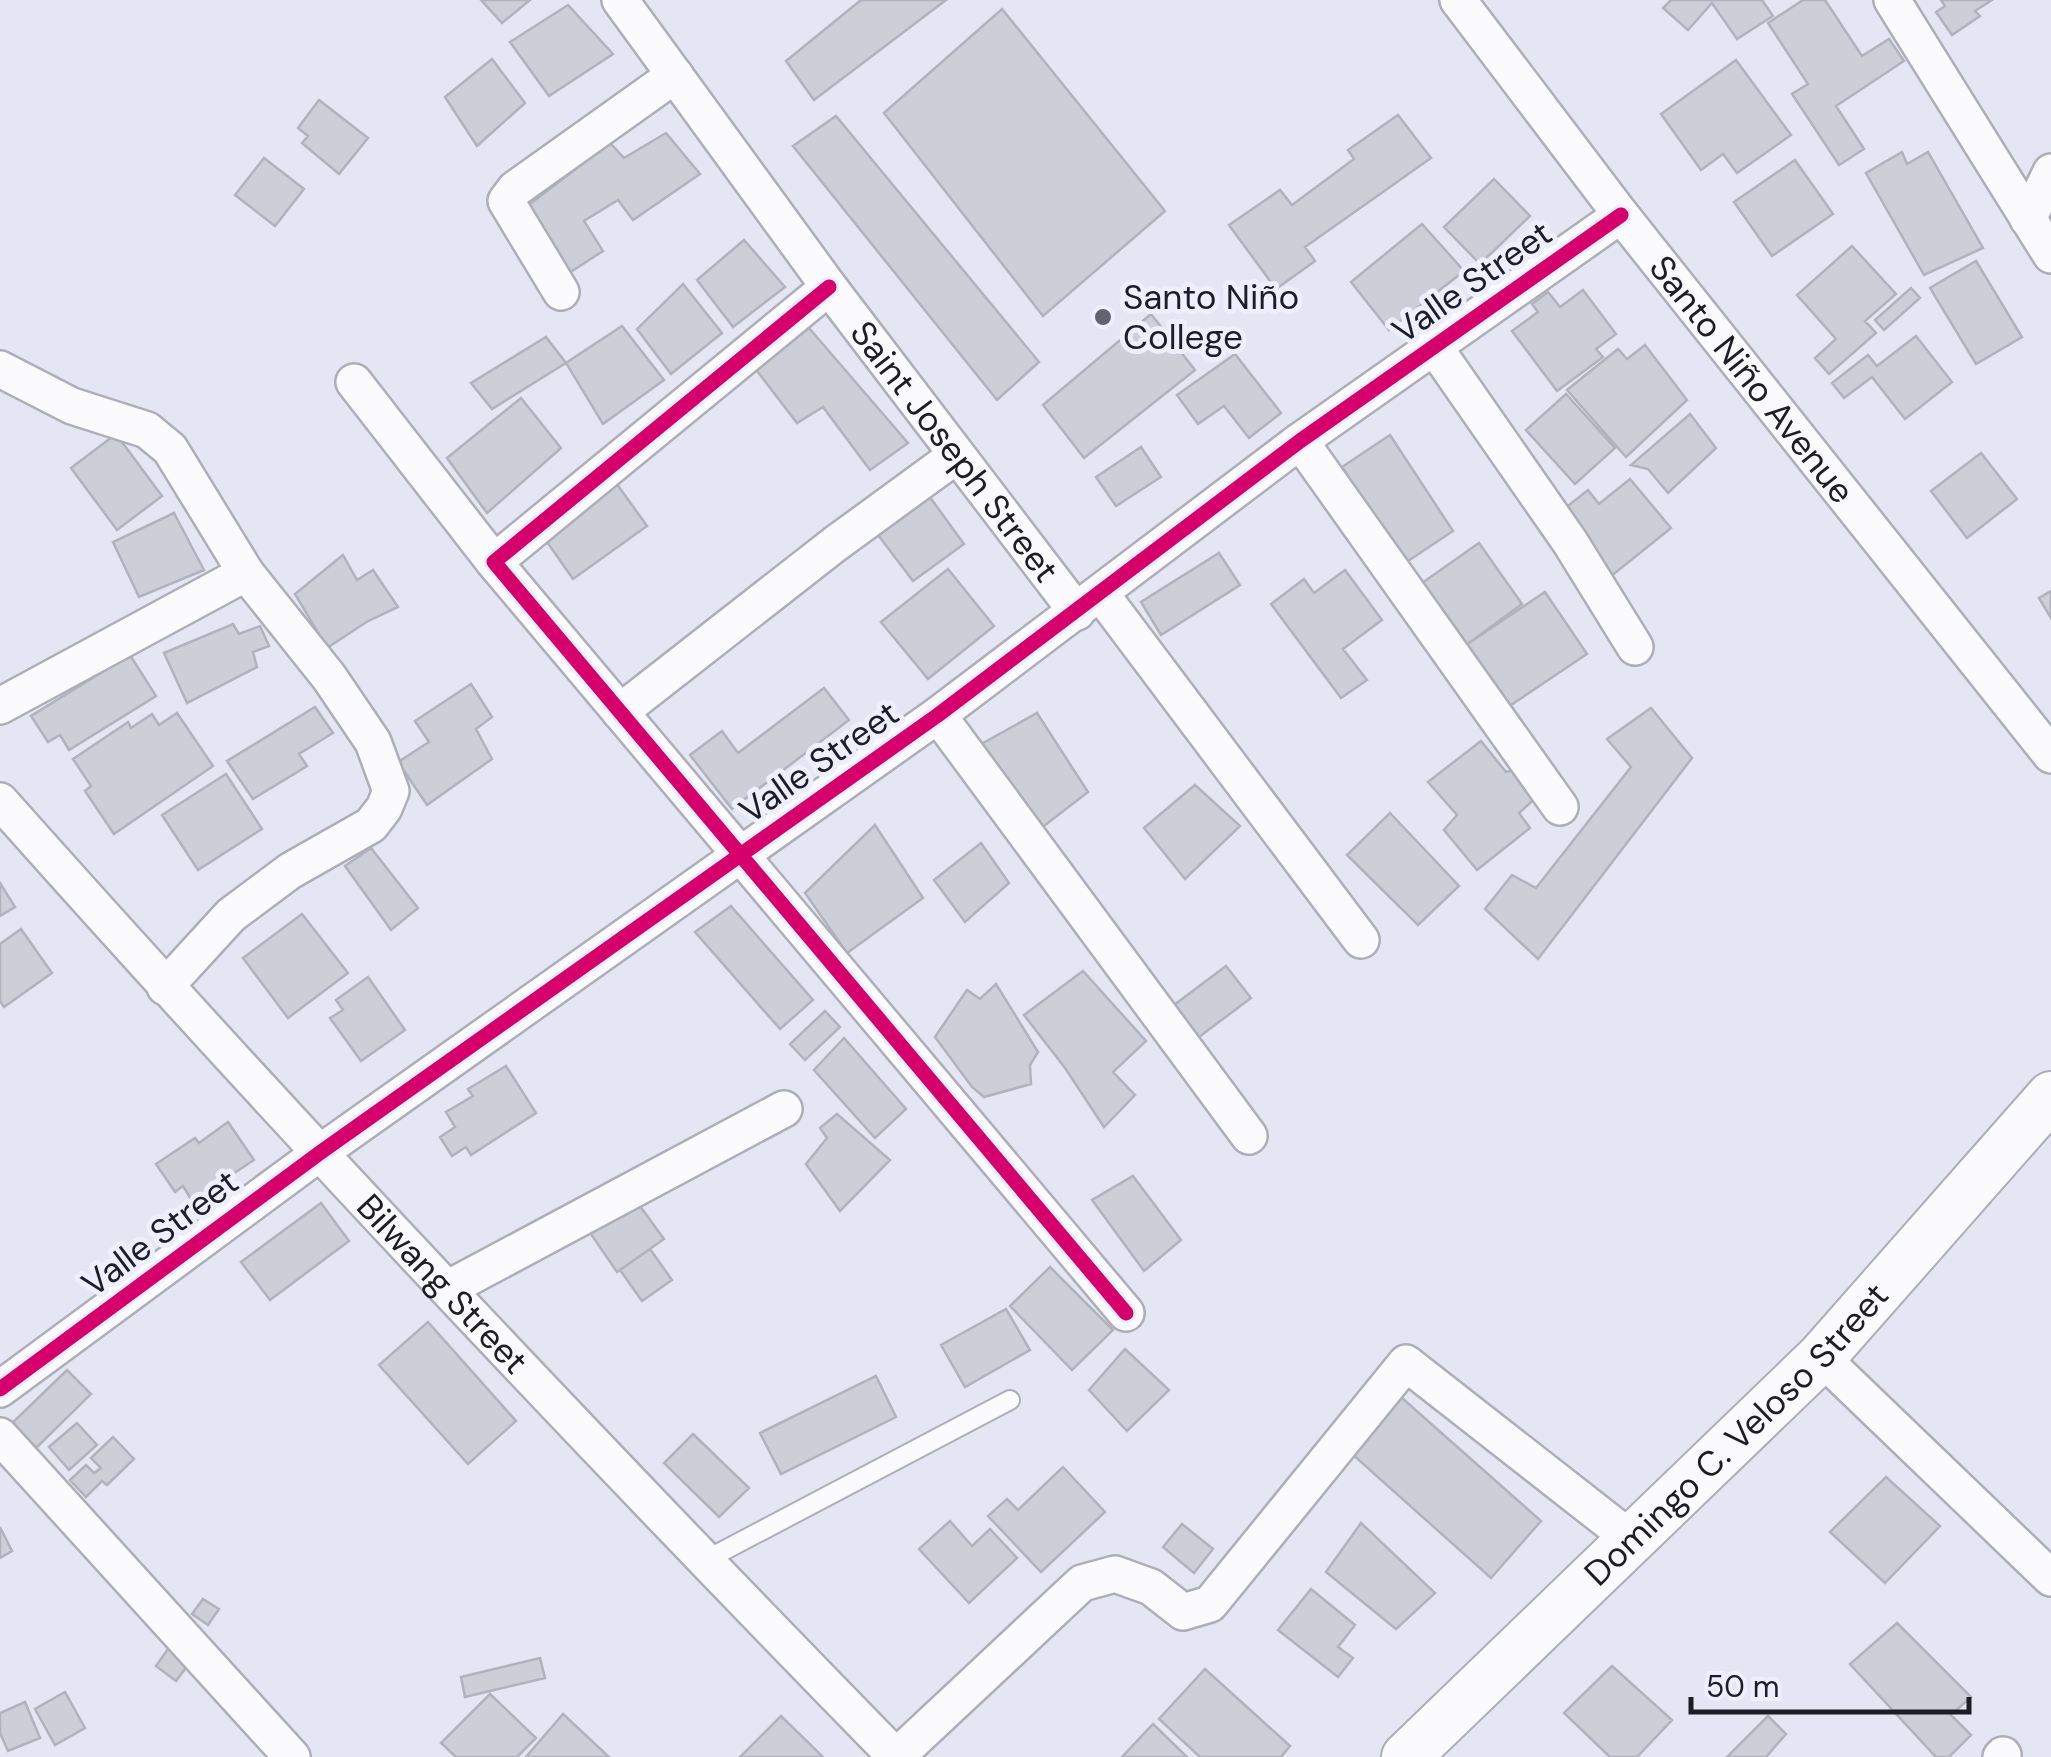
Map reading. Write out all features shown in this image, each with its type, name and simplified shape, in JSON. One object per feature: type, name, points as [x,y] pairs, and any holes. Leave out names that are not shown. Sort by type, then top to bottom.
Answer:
[{"type":"main road","name":"Domingo C. Veloso Street","points":[[1406,1757],[1821,1358],[2051,1096]]},
{"type":"street","name":"Saint Joseph Street","points":[[620,0],[957,455],[1088,603],[1362,940]]},
{"type":"street","name":"Santo Niño Avenue","points":[[1458,0],[1621,215],[2051,755]]},
{"type":"street","points":[[1892,0],[2051,254]]},
{"type":"street","points":[[561,292],[506,200],[515,189],[676,76]]},
{"type":"street","points":[[2028,218],[2051,172]]},
{"type":"street","name":"Valle Street","points":[[0,1389],[321,1152],[938,715],[1300,441],[1621,215]]},
{"type":"street","points":[[494,562],[829,287]]},
{"type":"street","points":[[1433,345],[1570,542],[1635,647]]},
{"type":"street","points":[[0,369],[72,406],[147,430],[170,449],[246,573],[329,676],[373,742],[392,791],[371,825],[290,871],[231,915],[165,987]]},
{"type":"street","points":[[354,382],[494,562],[1126,1313]]},
{"type":"street","points":[[1300,441],[1560,807]]},
{"type":"street","points":[[620,712],[835,544],[957,455]]},
{"type":"street","points":[[0,706],[246,573]]},
{"type":"street","points":[[938,715],[1249,1136]]},
{"type":"street","name":"Bilwang Street","points":[[0,800],[165,987],[704,1561],[896,1757]]},
{"type":"street","points":[[448,1288],[784,1110]]},
{"type":"street","points":[[1821,1358],[2051,1578]]},
{"type":"street","points":[[896,1757],[1082,1583],[1115,1574],[1150,1587],[1183,1612],[1210,1604],[1406,1362],[1631,1539]]},
{"type":"street","points":[[0,1436],[292,1757]]},
{"type":"lane","points":[[704,1561],[1010,1400]]},
{"type":"building","points":[[481,0],[530,0],[502,23]]},
{"type":"building","points":[[861,0],[946,0],[814,100],[786,61]]},
{"type":"building","points":[[1671,0],[1762,0],[1773,16],[1737,39],[1712,3],[1688,30],[1663,8]]},
{"type":"building","points":[[1803,0],[1825,0],[1862,56],[1889,39],[1904,61],[1836,106],[1864,149],[1839,165],[1792,94],[1808,84],[1768,23]]},
{"type":"building","points":[[1941,0],[1992,0],[1975,11],[1980,16],[1952,35],[1936,12],[1945,6]]},
{"type":"building","points":[[568,5],[613,54],[549,96],[510,42]]},
{"type":"building","points":[[1002,9],[1165,211],[1043,316],[884,113]]},
{"type":"building","points":[[492,59],[525,103],[477,146],[445,97]]},
{"type":"building","points":[[1736,60],[1791,135],[1737,173],[1723,154],[1701,170],[1661,114]]},
{"type":"building","points":[[319,100],[368,138],[339,174],[302,143],[308,136],[298,128]]},
{"type":"building","points":[[1398,115],[1431,158],[1305,247],[1315,261],[1276,289],[1229,225],[1280,190],[1292,205],[1354,159],[1348,150]]},
{"type":"building","points":[[836,116],[1039,362],[997,400],[793,146]]},
{"type":"building","points":[[666,133],[700,174],[633,220],[618,200],[584,221],[603,251],[569,273],[526,207],[610,143],[624,158]]},
{"type":"building","points":[[1902,152],[1907,164],[1928,152],[1983,248],[1924,275],[1866,173]]},
{"type":"building","points":[[264,158],[304,189],[275,226],[235,195]]},
{"type":"building","points":[[1795,160],[1833,214],[1772,256],[1734,202]]},
{"type":"building","points":[[1494,179],[1530,216],[1480,264],[1444,227]]},
{"type":"building","points":[[1422,224],[1464,271],[1389,330],[1351,282]]},
{"type":"building","points":[[744,240],[785,287],[733,327],[697,280]]},
{"type":"building","points":[[1852,246],[1896,294],[1865,321],[1876,333],[1829,374],[1815,358],[1836,339],[1797,295]]},
{"type":"building","points":[[1976,261],[2022,337],[1976,364],[1930,288]]},
{"type":"building","points":[[683,284],[722,333],[671,374],[637,329]]},
{"type":"building","points":[[1911,288],[1920,298],[1884,330],[1875,320]]},
{"type":"building","points":[[1583,290],[1616,334],[1596,349],[1603,357],[1557,391],[1512,331],[1538,312],[1532,304],[1548,292],[1560,307]]},
{"type":"building","points":[[1151,314],[1195,370],[1084,458],[1043,405]]},
{"type":"building","points":[[622,326],[664,380],[603,424],[566,363]]},
{"type":"building","points":[[809,328],[908,443],[870,470],[823,407],[797,423],[754,367]]},
{"type":"building","points":[[1916,336],[1952,382],[1905,419],[1872,377],[1844,398],[1832,383],[1868,355],[1877,366]]},
{"type":"building","points":[[546,337],[566,363],[492,409],[471,383]]},
{"type":"building","points":[[1645,345],[1687,400],[1626,457],[1567,390],[1618,349],[1627,359]]},
{"type":"building","points":[[1235,354],[1281,413],[1249,438],[1224,406],[1198,424],[1177,395]]},
{"type":"building","points":[[1566,394],[1615,448],[1575,484],[1526,430]]},
{"type":"building","points":[[521,398],[561,448],[487,513],[447,458]]},
{"type":"building","points":[[1690,414],[1716,448],[1668,493],[1648,469],[1631,465]]},
{"type":"building","points":[[116,434],[162,496],[117,530],[71,468]]},
{"type":"building","points":[[1390,435],[1453,531],[1405,563],[1342,467]]},
{"type":"building","points":[[1141,447],[1161,477],[1116,506],[1096,477]]},
{"type":"building","points":[[1981,453],[2017,499],[1967,538],[1931,491]]},
{"type":"building","points":[[1630,479],[1671,528],[1610,577],[1558,514],[1588,490],[1599,504]]},
{"type":"building","points":[[614,480],[647,526],[573,579],[540,532]]},
{"type":"building","points":[[924,489],[964,544],[913,581],[872,527]]},
{"type":"building","points":[[174,513],[204,570],[139,597],[113,542]]},
{"type":"building","points":[[1479,543],[1522,604],[1466,645],[1422,583]]},
{"type":"building","points":[[1219,553],[1240,585],[1161,635],[1141,602]]},
{"type":"building","points":[[343,555],[357,580],[373,570],[398,607],[327,648],[295,594]]},
{"type":"building","points":[[948,569],[994,626],[928,679],[881,622]]},
{"type":"building","points":[[1345,570],[1382,620],[1343,649],[1367,680],[1341,698],[1271,604],[1304,579],[1314,593]]},
{"type":"building","points":[[2051,591],[2051,618],[2039,598]]},
{"type":"building","points":[[1545,592],[1587,654],[1508,707],[1466,645]]},
{"type":"building","points":[[233,624],[239,634],[260,626],[269,646],[253,652],[257,667],[187,703],[164,653]]},
{"type":"building","points":[[130,655],[156,696],[69,750],[60,735],[48,742],[31,716]]},
{"type":"building","points":[[471,684],[492,717],[476,729],[492,759],[427,805],[398,762],[429,742],[415,721]]},
{"type":"building","points":[[824,688],[849,720],[732,809],[690,755],[722,731],[738,753]]},
{"type":"building","points":[[315,707],[333,733],[299,754],[307,766],[253,799],[227,761]]},
{"type":"building","points":[[1651,708],[1692,758],[1538,959],[1485,909],[1512,875],[1536,888],[1631,767],[1607,739]]},
{"type":"building","points":[[177,713],[213,766],[114,834],[85,791],[91,786],[73,759],[128,722],[131,728],[152,714],[159,725]]},
{"type":"building","points":[[1037,713],[1088,792],[1035,833],[976,747]]},
{"type":"building","points":[[1481,741],[1506,772],[1522,768],[1539,795],[1519,813],[1530,828],[1477,870],[1444,830],[1457,815],[1428,782]]},
{"type":"building","points":[[226,774],[262,829],[198,870],[162,815]]},
{"type":"building","points":[[1195,785],[1240,826],[1185,879],[1144,828]]},
{"type":"building","points":[[1390,813],[1459,886],[1418,925],[1347,855]]},
{"type":"building","points":[[875,825],[923,898],[847,953],[805,893]]},
{"type":"building","points":[[981,843],[1009,883],[965,922],[934,880]]},
{"type":"building","points":[[371,848],[418,908],[391,930],[345,866]]},
{"type":"building","points":[[0,883],[15,907],[0,916]]},
{"type":"building","points":[[731,906],[813,1000],[780,1029],[695,932]]},
{"type":"building","points":[[302,914],[348,973],[288,1018],[243,958]]},
{"type":"building","points":[[21,929],[52,973],[4,1007],[0,1001],[0,944]]},
{"type":"building","points":[[1226,966],[1251,998],[1199,1037],[1174,1005]]},
{"type":"building","points":[[1083,971],[1146,1041],[1113,1072],[1135,1095],[1104,1127],[1024,1015]]},
{"type":"building","points":[[368,977],[405,1030],[361,1061],[330,1018],[343,1010],[336,1000]]},
{"type":"building","points":[[996,984],[1038,1052],[1030,1065],[1031,1084],[984,1097],[935,1037],[967,990],[980,999]]},
{"type":"building","points":[[825,1011],[840,1027],[805,1060],[790,1044]]},
{"type":"building","points":[[844,1038],[906,1109],[875,1138],[814,1070]]},
{"type":"building","points":[[506,1066],[536,1113],[471,1155],[466,1147],[452,1156],[440,1137],[455,1127],[446,1112],[473,1096],[468,1089]]},
{"type":"building","points":[[837,1114],[890,1160],[840,1211],[806,1164],[827,1138],[820,1128]]},
{"type":"building","points":[[228,1122],[254,1160],[192,1201],[183,1186],[175,1192],[156,1164],[195,1138],[199,1143]]},
{"type":"building","points":[[1133,1176],[1181,1240],[1144,1271],[1092,1200]]},
{"type":"building","points":[[637,1202],[664,1239],[617,1272],[591,1234]]},
{"type":"building","points":[[321,1203],[349,1241],[270,1300],[241,1262]]},
{"type":"building","points":[[650,1249],[672,1280],[642,1301],[620,1270]]},
{"type":"building","points":[[1050,1267],[1113,1330],[1072,1370],[1010,1306]]},
{"type":"building","points":[[1006,1309],[1030,1350],[965,1387],[941,1345]]},
{"type":"building","points":[[428,1322],[516,1421],[468,1464],[379,1365]]},
{"type":"building","points":[[1125,1349],[1169,1390],[1127,1431],[1089,1390]]},
{"type":"building","points":[[67,1370],[91,1394],[31,1453],[7,1428]]},
{"type":"building","points":[[876,1376],[896,1417],[781,1474],[760,1433]]},
{"type":"building","points":[[1402,1398],[1541,1521],[1491,1578],[1352,1454]]},
{"type":"building","points":[[77,1423],[97,1445],[69,1470],[49,1447]]},
{"type":"building","points":[[693,1434],[749,1488],[719,1517],[664,1463]]},
{"type":"building","points":[[113,1437],[134,1459],[107,1485],[102,1481],[86,1497],[70,1480],[86,1465],[94,1473],[101,1468],[91,1458]]},
{"type":"building","points":[[1063,1467],[1105,1512],[1041,1572],[988,1516],[1007,1499],[1018,1510]]},
{"type":"building","points":[[1886,1477],[1940,1526],[1885,1583],[1830,1532]]},
{"type":"building","points":[[950,1521],[972,1546],[990,1529],[1017,1558],[969,1603],[919,1549]]},
{"type":"building","points":[[1361,1523],[1435,1593],[1396,1629],[1326,1572]]},
{"type":"building","points":[[1182,1524],[1213,1549],[1194,1573],[1163,1547]]},
{"type":"building","points":[[0,1527],[12,1551],[0,1558]]},
{"type":"building","points":[[1311,1589],[1355,1625],[1338,1647],[1353,1658],[1338,1677],[1278,1630]]},
{"type":"building","points":[[203,1599],[219,1609],[208,1625],[192,1614]]},
{"type":"building","points":[[1897,1623],[1971,1697],[1951,1715],[1971,1735],[1949,1757],[1936,1757],[1850,1664]]},
{"type":"building","points":[[173,1642],[194,1657],[176,1681],[156,1666]]},
{"type":"building","points":[[540,1658],[545,1678],[465,1697],[461,1677]]},
{"type":"building","points":[[1612,1666],[1672,1720],[1637,1757],[1610,1757],[1564,1713]]},
{"type":"building","points":[[1205,1669],[1290,1746],[1281,1757],[1200,1757],[1159,1719]]},
{"type":"building","points":[[65,1692],[85,1728],[55,1745],[35,1709]]},
{"type":"building","points":[[490,1694],[536,1738],[517,1757],[456,1757],[441,1743]]},
{"type":"building","points":[[25,1702],[40,1738],[8,1751],[0,1733],[0,1713]]},
{"type":"building","points":[[563,1714],[609,1757],[526,1757]]},
{"type":"building","points":[[781,1716],[823,1757],[740,1757]]},
{"type":"building","points":[[1768,1716],[1786,1734],[1766,1757],[1727,1757]]},
{"type":"building","points":[[1153,1724],[1187,1757],[1122,1757]]},
{"type":"cycle path","points":[[0,1389],[321,1152],[938,715],[1300,441],[1621,215]]},
{"type":"cycle path","points":[[829,287],[494,562],[1126,1313]]},
{"type":"place","name":"Santo Niño College","points":[[1103,317]]}]
